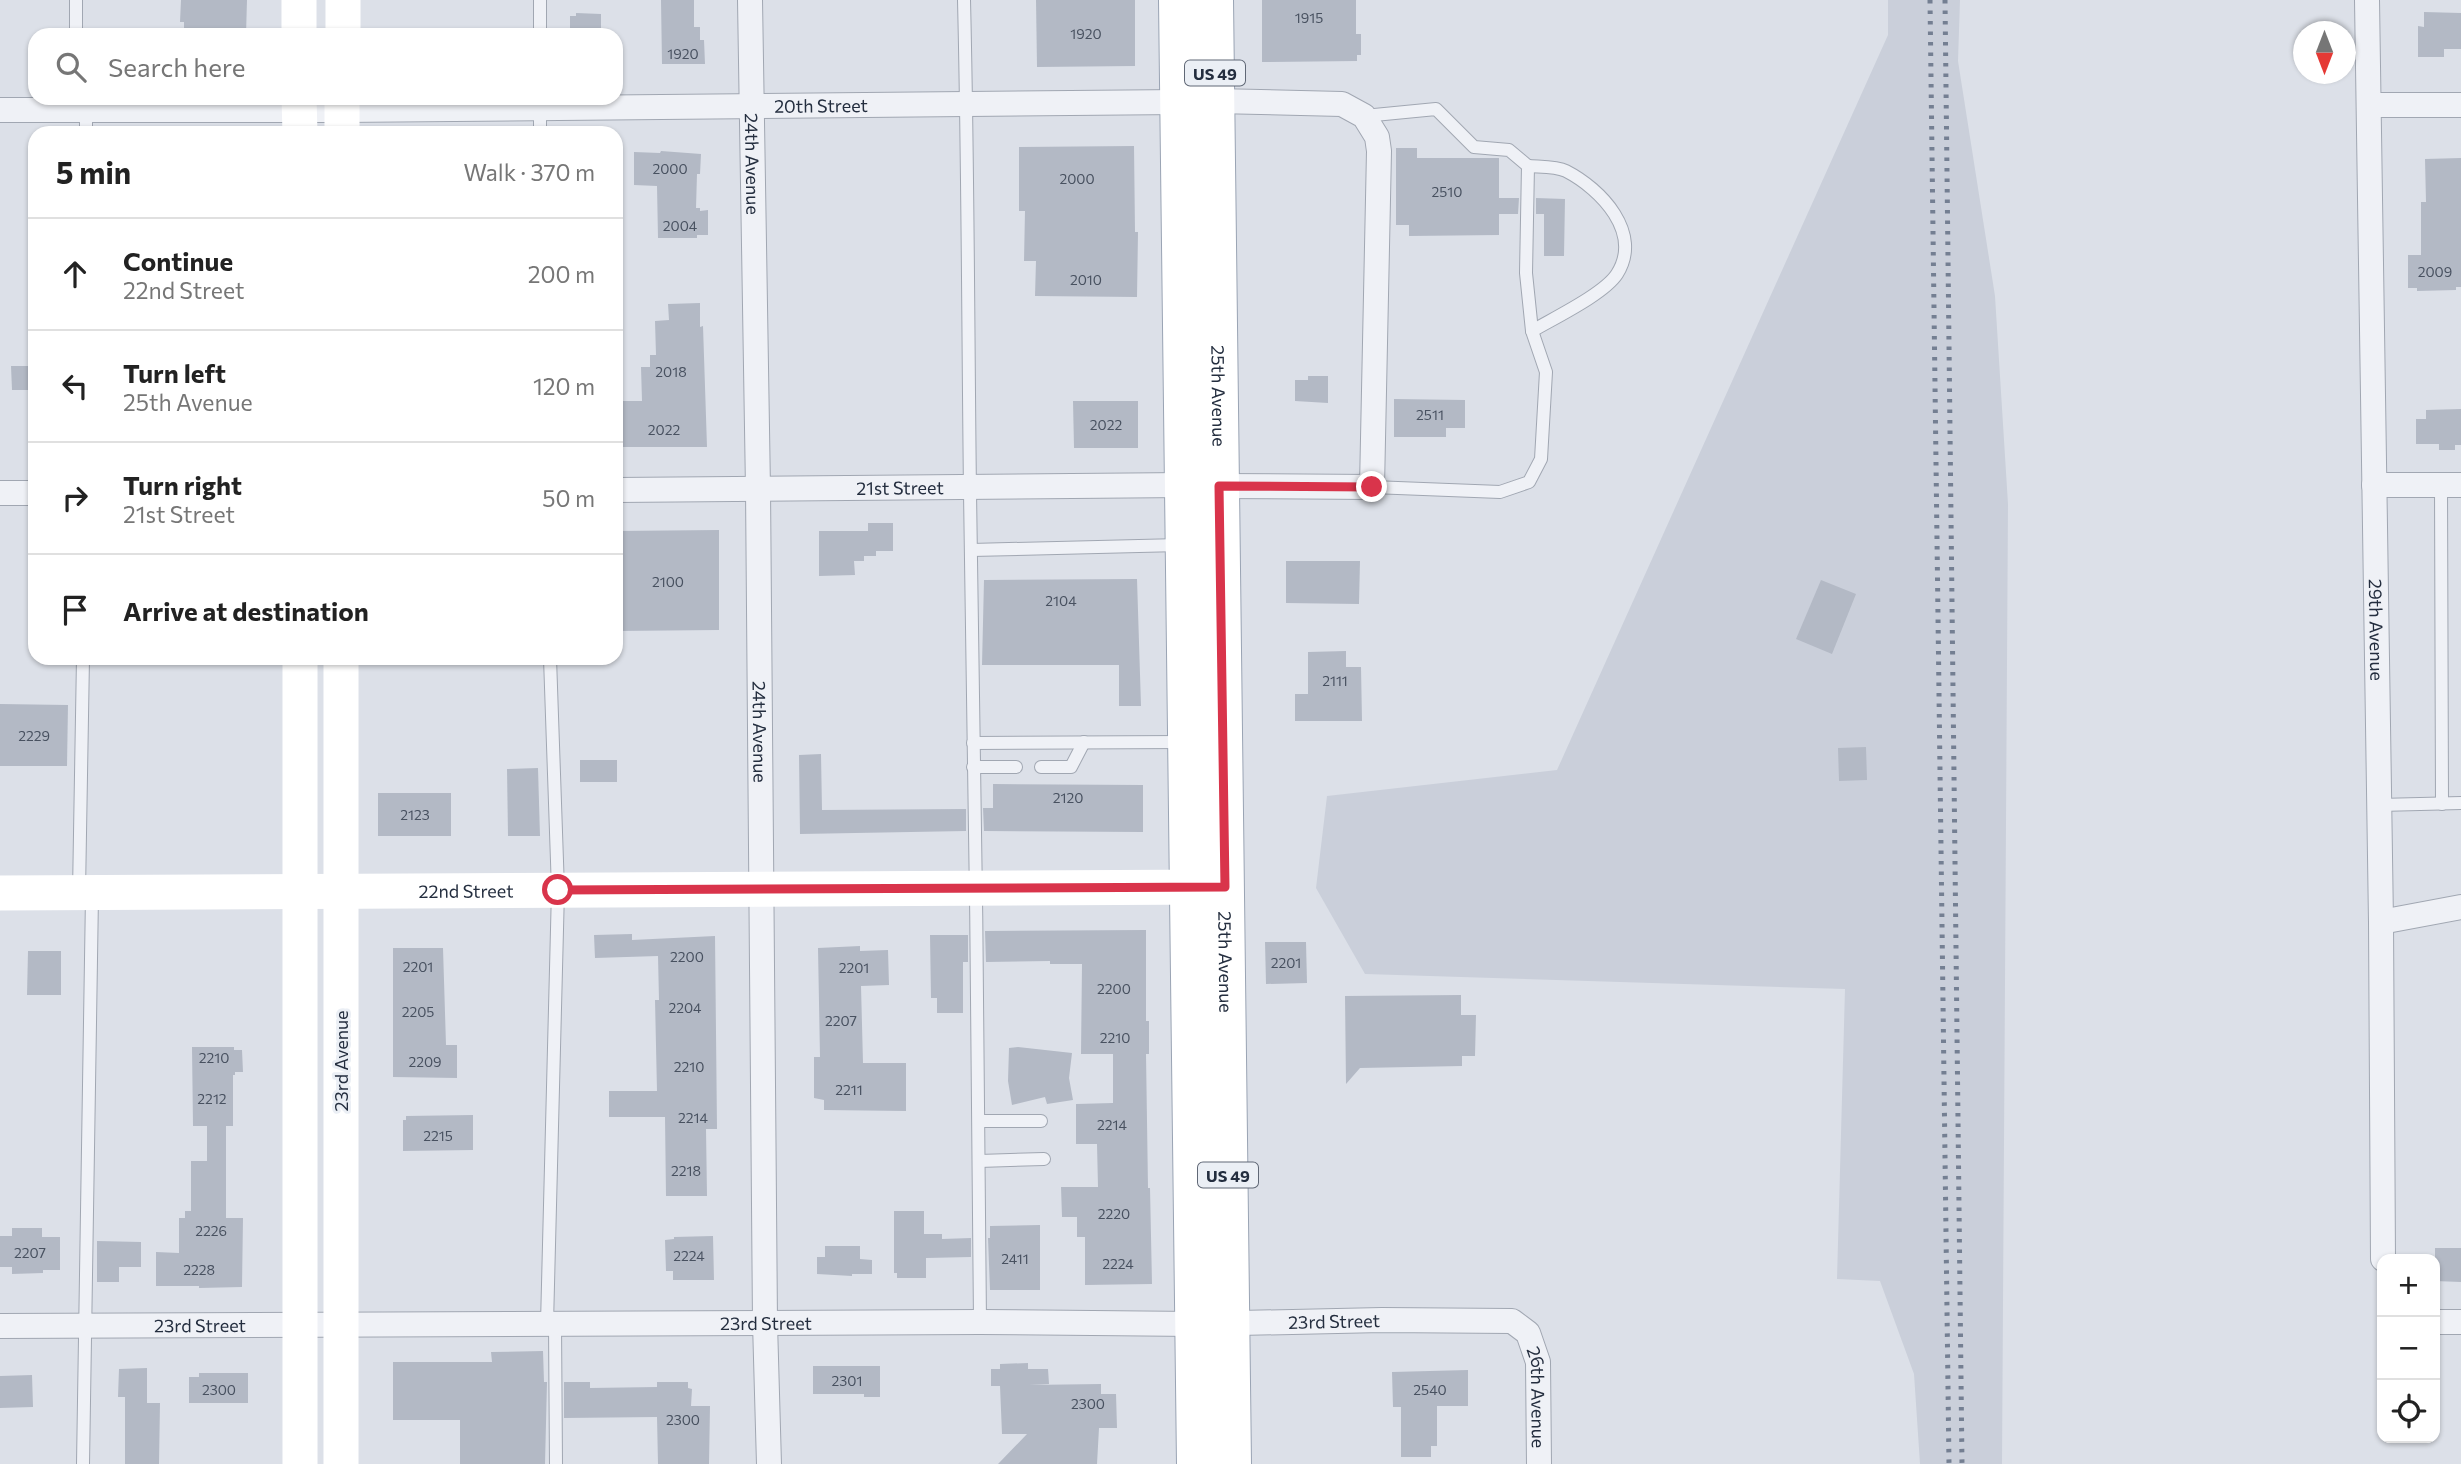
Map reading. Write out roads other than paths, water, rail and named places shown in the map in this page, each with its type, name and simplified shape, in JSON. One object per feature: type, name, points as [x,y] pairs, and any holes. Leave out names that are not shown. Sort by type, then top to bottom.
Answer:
[{"type":"main road","name":"25th Avenue","points":[[1178,0],[1197,101],[1207,887],[1212,1323],[1196,1464]]},
{"type":"main road","name":"25th Avenue","points":[[1197,101],[1214,0]]},
{"type":"main road","name":"25th Avenue","points":[[1202,485],[1185,545],[1188,742],[1207,887]]},
{"type":"main road","name":"25th Avenue","points":[[1212,1323],[1232,1464]]},
{"type":"street","points":[[299,0],[299,28]]},
{"type":"street","points":[[343,0],[343,28]]},
{"type":"street","name":"24th Avenue","points":[[750,0],[758,489],[765,1323],[769,1464]]},
{"type":"street","name":"29th Avenue","points":[[2367,0],[2381,922],[2383,1254]]},
{"type":"street","name":"20th Street","points":[[0,110],[81,113],[540,113],[752,107],[1197,101],[1342,104],[1364,116]]},
{"type":"street","points":[[2369,105],[2461,105]]},
{"type":"street","points":[[1364,116],[1377,138],[1379,151],[1372,487]]},
{"type":"street","name":"21st Street","points":[[623,490],[1202,485],[1372,487]]},
{"type":"street","points":[[2374,485],[2451,485]]},
{"type":"street","points":[[0,493],[28,493]]},
{"type":"street","points":[[300,665],[300,1464]]},
{"type":"street","name":"23rd Avenue","points":[[341,665],[341,1464]]},
{"type":"street","name":"22nd Street","points":[[0,892],[1207,887]]},
{"type":"street","points":[[2381,922],[2461,907]]},
{"type":"street","name":"23rd Street","points":[[0,1326],[1212,1323],[1382,1320],[1512,1321],[1528,1333]]},
{"type":"street","points":[[2440,1322],[2461,1322]]},
{"type":"street","name":"26th Avenue","points":[[1528,1333],[1538,1362],[1539,1464]]},
{"type":"lane","points":[[76,0],[76,28]]},
{"type":"lane","points":[[540,0],[540,28]]},
{"type":"lane","points":[[964,0],[980,1322]]},
{"type":"lane","points":[[1364,116],[1436,108],[1475,147],[1509,150],[1528,166],[1564,170],[1609,204],[1617,216],[1624,241],[1625,257],[1616,275],[1599,290],[1532,331]]},
{"type":"lane","points":[[1372,487],[1500,492],[1530,482],[1541,459],[1546,372],[1532,331],[1526,273],[1528,166]]},
{"type":"lane","points":[[2442,804],[2451,485]]},
{"type":"lane","points":[[971,550],[1185,545]]},
{"type":"lane","points":[[83,665],[86,892],[83,1464]]},
{"type":"lane","points":[[550,665],[558,890],[551,1324],[556,1464]]},
{"type":"lane","points":[[1041,767],[1071,766],[1084,742]]},
{"type":"lane","points":[[973,743],[1188,742]]},
{"type":"lane","points":[[973,767],[1016,767]]},
{"type":"lane","points":[[2379,805],[2461,803]]},
{"type":"lane","points":[[979,1121],[1041,1121]]},
{"type":"lane","points":[[979,1161],[1044,1159]]},
{"type":"railway","points":[[1930,0],[1949,1464]]},
{"type":"railway","points":[[1945,0],[1962,1464]]}]
